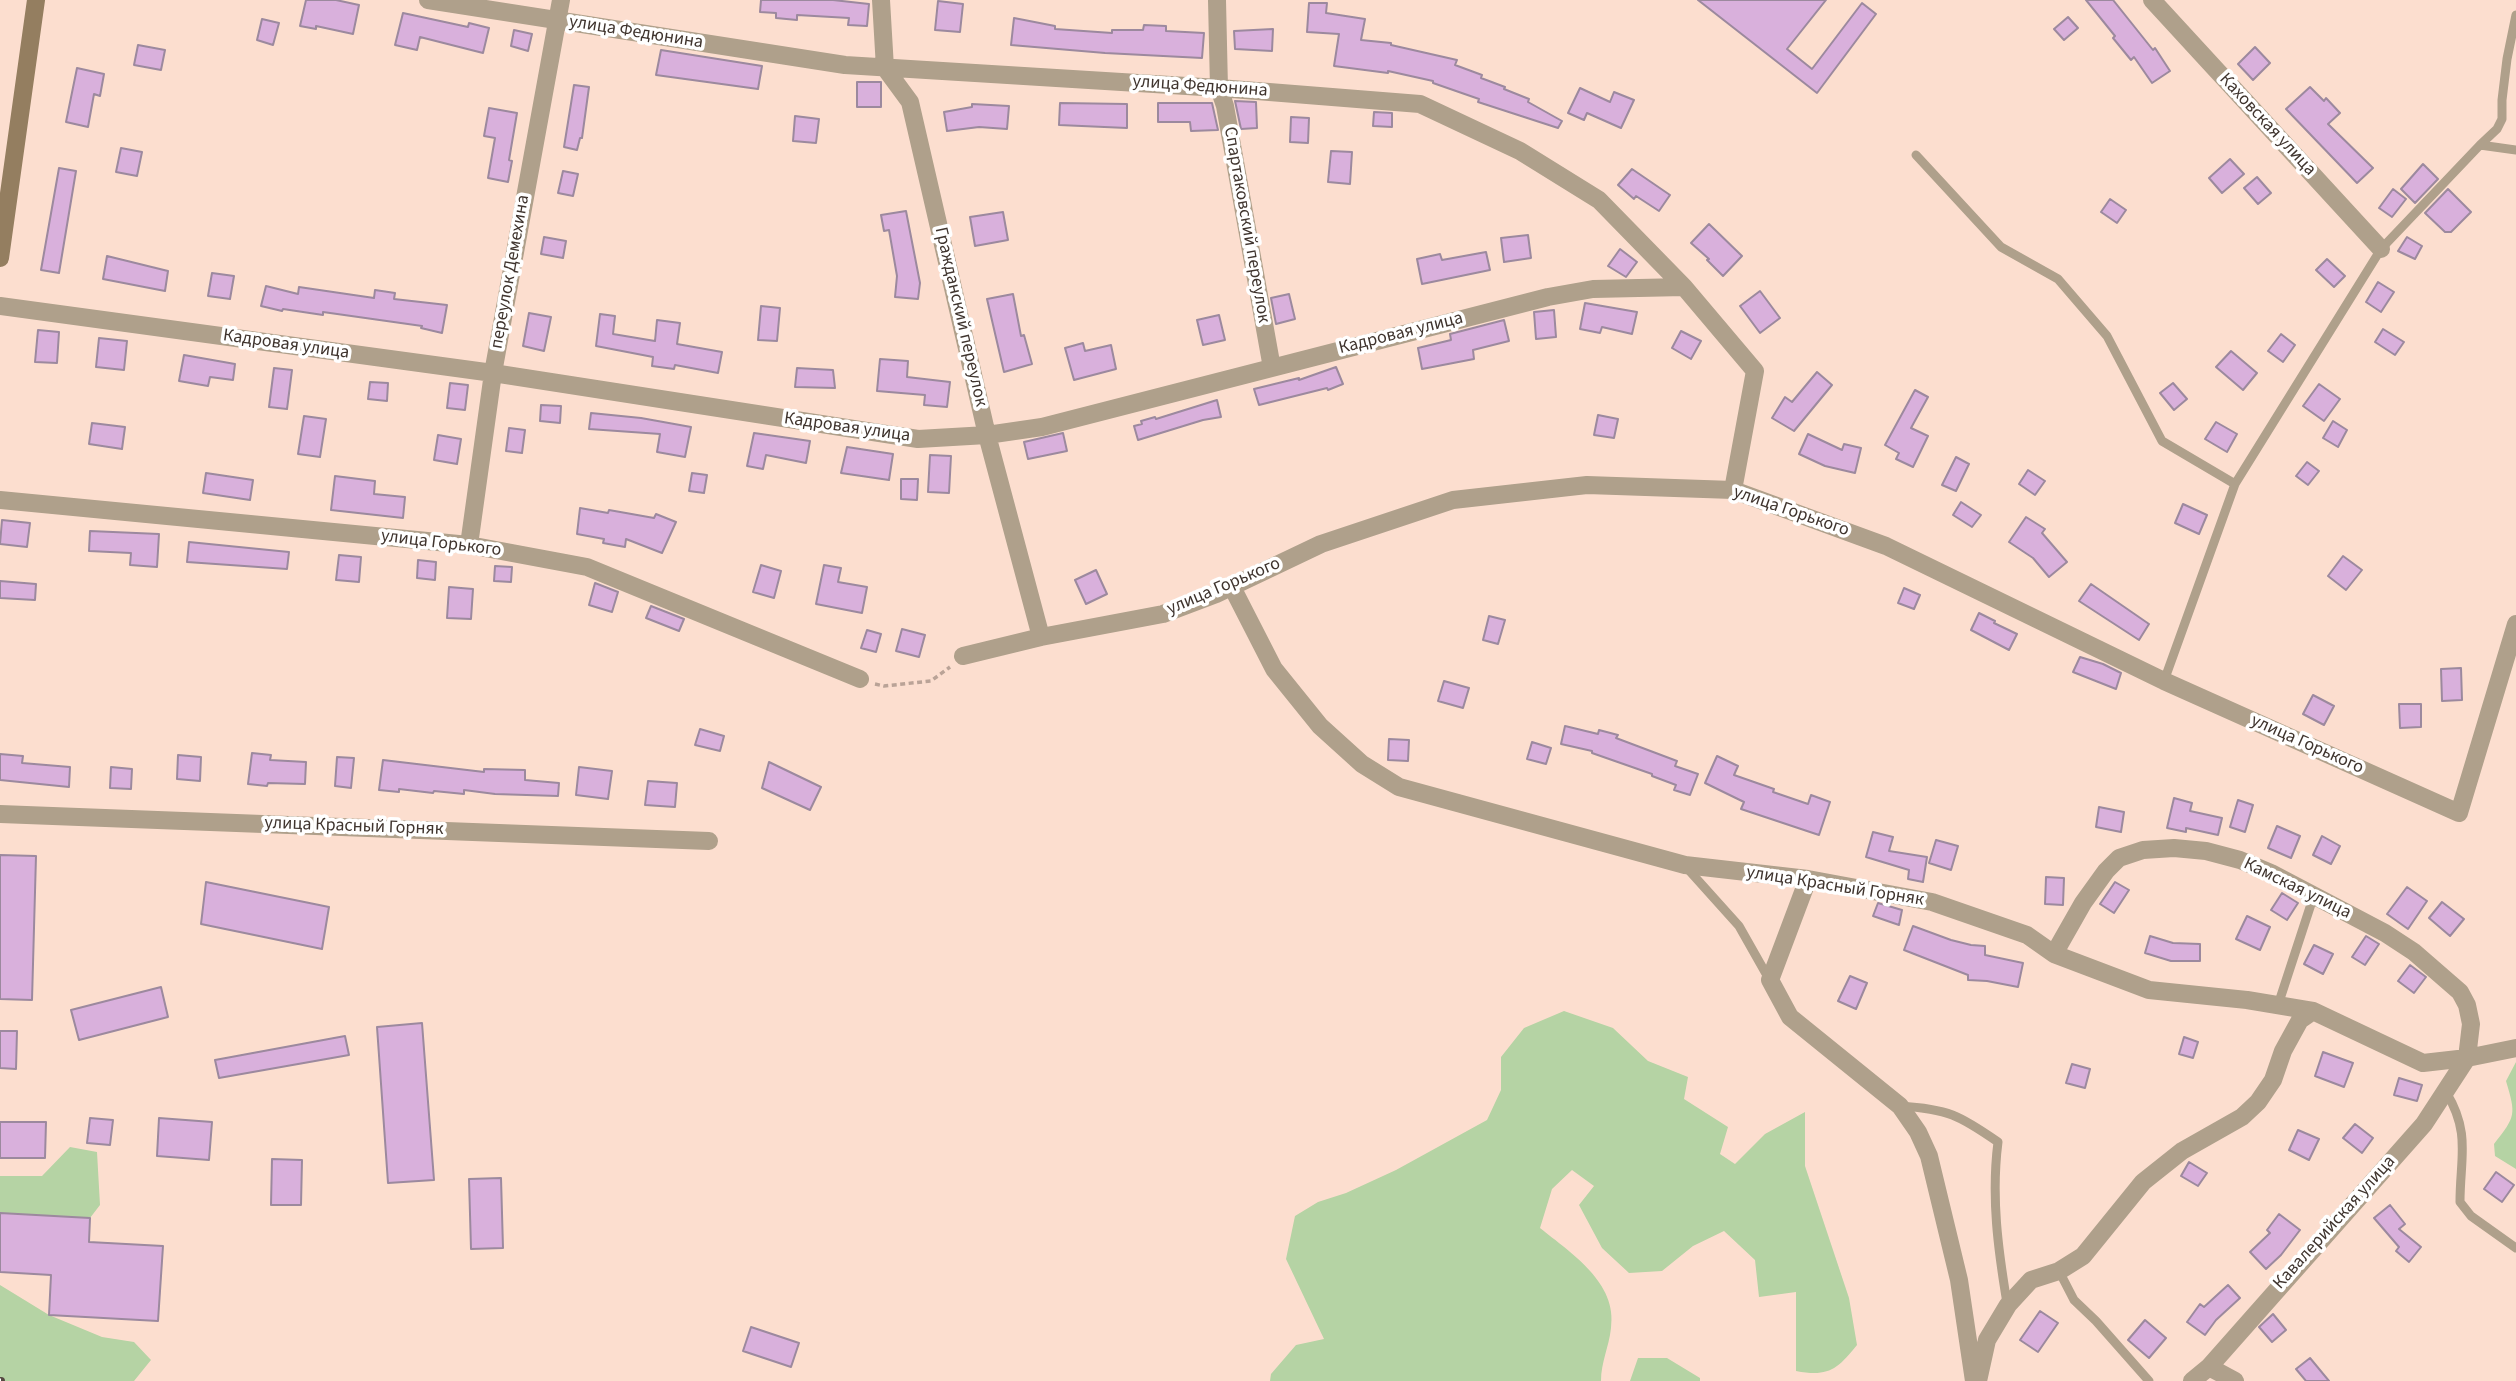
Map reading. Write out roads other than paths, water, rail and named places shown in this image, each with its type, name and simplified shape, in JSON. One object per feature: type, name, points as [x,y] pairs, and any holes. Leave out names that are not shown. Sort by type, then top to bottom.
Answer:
[{"type":"street","points":[[0,258],[36,0]]},
{"type":"street","name":"улица Федюнина","points":[[428,0],[845,65],[1219,88],[1420,104],[1520,151],[1599,201],[1684,287],[1755,372],[1733,490]]},
{"type":"street","name":"переулок Демехина","points":[[469,545],[493,373],[561,0]]},
{"type":"street","points":[[881,0],[885,68]]},
{"type":"street","name":"Спартаковский переулок","points":[[1217,0],[1219,88],[1225,106],[1272,368]]},
{"type":"street","name":"Каховская улица","points":[[2152,0],[2381,249]]},
{"type":"street","name":"Гражданский переулок","points":[[885,68],[910,103],[987,435],[1041,637]]},
{"type":"street","name":"Кадровая улица","points":[[0,306],[493,373],[918,439],[987,435],[1042,427],[1548,297],[1593,289],[1684,287]]},
{"type":"street","name":"улица Горького","points":[[963,656],[1041,637],[1163,614],[1232,587],[1321,544],[1452,500],[1587,485],[1733,490],[1886,546],[2164,681],[2459,813],[2516,624]]},
{"type":"street","name":"улица Горького","points":[[0,500],[469,545],[587,567],[860,679]]},
{"type":"street","name":"улица Красный Горняк","points":[[1232,587],[1274,669],[1320,726],[1362,764],[1399,787],[1685,865],[1808,879],[1932,902],[2027,935],[2054,954],[2149,990],[2313,1011],[2423,1063],[2516,1048]]},
{"type":"street","name":"улица Красный Горняк","points":[[0,814],[709,841]]},
{"type":"street","name":"Камская улица","points":[[2054,954],[2083,902],[2119,858],[2143,850],[2174,848],[2206,851],[2240,860],[2271,873],[2385,933],[2414,952],[2460,992],[2467,1005],[2471,1024],[2467,1058]]},
{"type":"street","points":[[1808,879],[1770,980],[1790,1017],[1900,1106],[1918,1132],[1929,1156],[1959,1280],[1976,1381]]},
{"type":"street","points":[[1976,1381],[1987,1340],[2008,1305],[2031,1280],[2059,1271],[2083,1256],[2143,1182],[2182,1151],[2242,1117],[2258,1102],[2273,1080],[2283,1051],[2300,1020],[2313,1011]]},
{"type":"street","name":"Кавалерийская улица","points":[[2192,1381],[2208,1367],[2424,1124],[2467,1058]]},
{"type":"street","points":[[2208,1367],[2235,1381]]},
{"type":"lane","points":[[2164,681],[2235,484],[2381,249],[2497,128],[2502,119],[2507,60],[2516,15]]},
{"type":"lane","points":[[2480,145],[2516,150]]},
{"type":"lane","points":[[1916,155],[2001,247],[2058,279],[2107,336],[2162,442],[2235,484]]},
{"type":"lane","points":[[1685,865],[1739,926],[1770,980]]},
{"type":"lane","points":[[2278,1005],[2314,895]]},
{"type":"lane","points":[[2445,1091],[2459,1119],[2464,1142],[2460,1202],[2471,1216],[2516,1248]]},
{"type":"lane","points":[[1900,1106],[1928,1108],[1953,1114],[1998,1142],[1993,1203],[1998,1254],[2008,1305]]},
{"type":"lane","points":[[2059,1271],[2074,1300],[2149,1381]]}]
